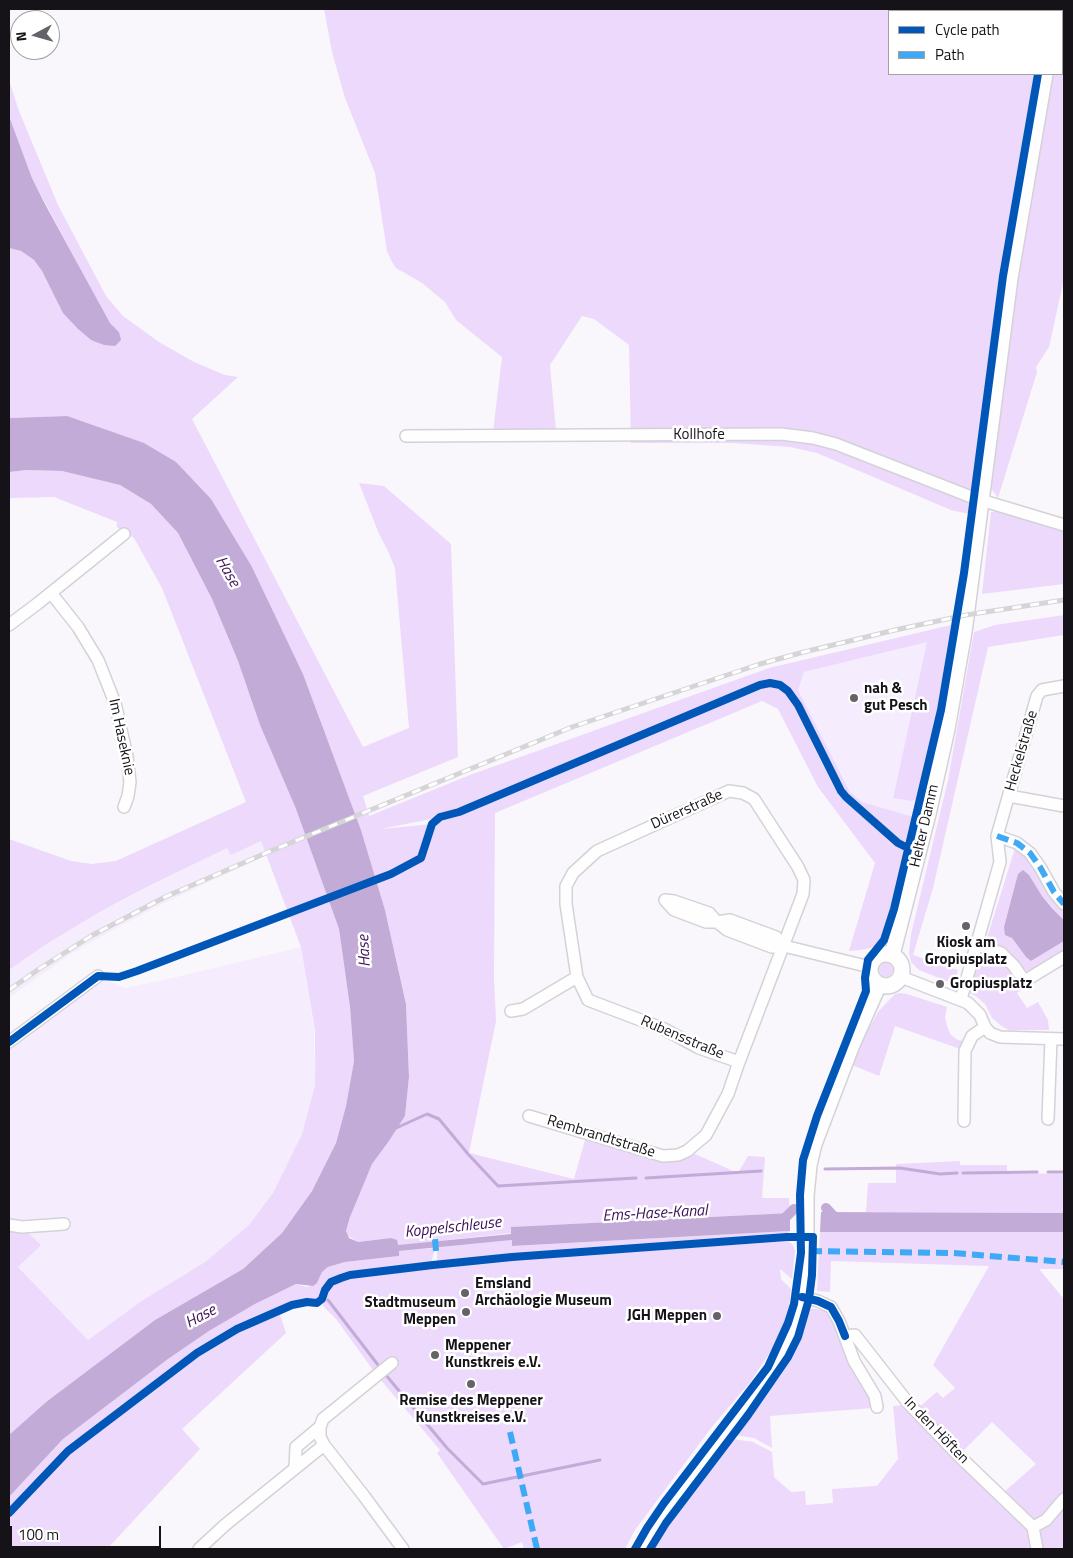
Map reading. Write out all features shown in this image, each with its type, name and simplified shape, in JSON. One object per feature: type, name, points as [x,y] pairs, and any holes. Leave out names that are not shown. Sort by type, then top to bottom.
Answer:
[{"type":"street","name":"Helter Damm","points":[[892,955],[926,823],[946,729],[967,610],[1010,278],[1045,75]]},
{"type":"street","name":"Kollhofe","points":[[406,436],[781,434],[813,438],[836,444],[981,500],[1064,525]]},
{"type":"street","points":[[9,625],[124,534]]},
{"type":"street","name":"Im Haseknie","points":[[51,593],[78,627],[98,660],[116,703],[127,756],[130,782],[124,807]]},
{"type":"street","name":"Heckelstraße","points":[[997,836],[1037,696],[1042,690],[1064,686]]},
{"type":"street","name":"Dürerstraße","points":[[566,886],[572,873],[597,851],[729,791],[743,793],[754,799],[798,867],[804,880],[803,894],[784,946]]},
{"type":"street","points":[[1009,796],[1064,806]]},
{"type":"street","points":[[961,1000],[1000,862],[997,836],[1018,843],[1030,853],[1054,892],[1064,904]]},
{"type":"street","name":"Rubensstraße","points":[[566,886],[566,904],[577,977],[588,1000],[664,1029],[699,1048],[739,1062],[784,946]]},
{"type":"street","points":[[717,922],[727,930],[772,947],[784,946],[870,967]]},
{"type":"street","points":[[977,945],[1001,953],[1014,966],[1023,979],[1028,979],[1064,958]]},
{"type":"street","points":[[884,954],[892,955],[901,964],[901,977],[891,985],[879,984],[871,975],[870,967],[878,956],[884,954]]},
{"type":"street","points":[[9,1042],[98,976]]},
{"type":"street","points":[[511,1011],[523,1009],[577,977]]},
{"type":"street","points":[[901,977],[961,1000],[975,1008],[985,1027],[990,1033],[1000,1038],[1064,1039]]},
{"type":"street","points":[[642,1549],[668,1508],[749,1405],[783,1355],[802,1298],[806,1270],[806,1196],[809,1165],[814,1144],[851,1047],[879,984]]},
{"type":"street","points":[[964,1121],[966,1051],[972,1036],[985,1027]]},
{"type":"street","points":[[1048,1119],[1051,1040]]},
{"type":"street","name":"Rembrandtstraße","points":[[529,1116],[663,1156],[678,1155],[687,1151],[706,1135],[728,1094],[739,1062]]},
{"type":"street","points":[[9,1225],[22,1227],[64,1224]]},
{"type":"street","points":[[802,1298],[818,1301],[831,1307],[839,1321],[854,1361],[875,1396],[877,1407]]},
{"type":"street","name":"In den Höften","points":[[845,1336],[855,1335],[909,1404],[958,1455],[1033,1527]]},
{"type":"street","points":[[386,1368],[323,1420],[320,1427],[320,1437],[324,1445],[403,1549]]},
{"type":"street","points":[[295,1468],[296,1447],[320,1427]]},
{"type":"street","points":[[200,1549],[226,1525],[324,1445]]},
{"type":"street","points":[[1037,1549],[1033,1527],[1046,1520],[1064,1499]]},
{"type":"shaded area","points":[[324,9],[1045,9],[888,10],[888,75],[1034,75],[999,276],[969,514],[951,510],[817,453],[790,447],[733,443],[631,443],[629,345],[594,319],[582,316],[550,365],[556,431],[493,432],[502,357],[456,320],[445,302],[422,283],[396,268],[392,262],[387,251],[375,173],[345,98],[332,52]]},
{"type":"shaded area","points":[[1064,11],[1064,279],[1049,347],[1036,367],[1037,372],[998,498],[988,484],[1018,279],[1053,75],[1063,75]]},
{"type":"shaded area","points":[[9,80],[19,111],[58,205],[106,296],[123,316],[159,342],[194,362],[225,375],[238,377],[192,419],[363,747],[409,728],[395,568],[359,483],[384,486],[451,544],[458,757],[363,796],[369,816],[470,775],[769,668],[951,625],[936,718],[917,799],[911,801],[893,798],[927,642],[804,672],[798,690],[850,792],[862,802],[914,817],[907,842],[901,841],[848,795],[795,694],[789,687],[777,681],[782,691],[793,702],[842,797],[905,850],[885,931],[875,947],[849,951],[875,863],[818,787],[778,709],[762,701],[495,813],[494,978],[496,1021],[469,1153],[574,1179],[585,1140],[662,1161],[682,1160],[695,1154],[738,1173],[748,1156],[765,1157],[762,1198],[789,1198],[790,1213],[512,1227],[512,1233],[437,1241],[437,1238],[434,1238],[434,1242],[398,1245],[391,1238],[358,1242],[347,1235],[346,1231],[354,1205],[372,1164],[405,1116],[409,1077],[406,1003],[385,910],[361,830],[303,674],[252,567],[67,416],[9,418],[9,248],[21,251],[34,260],[42,271],[64,313],[91,340],[119,332],[110,323],[97,300],[32,178],[9,116]],"holes":[[[436,818],[437,827],[432,824],[381,829]]]},
{"type":"shaded area","points":[[27,470],[62,471],[120,485],[151,504],[178,533],[212,599],[238,661],[260,725],[296,809],[339,929],[350,1007],[354,1061],[346,1106],[336,1143],[312,1191],[282,1233],[243,1269],[155,1320],[46,1402],[9,1435],[9,1229],[25,1230],[41,1245],[18,1267],[88,1340],[143,1300],[205,1262],[249,1225],[273,1193],[302,1134],[315,1085],[315,1031],[301,947],[261,841],[231,855],[227,848],[149,886],[103,910],[48,943],[9,970],[9,839],[71,861],[92,864],[116,861],[246,802],[162,588],[134,538],[117,527],[117,522],[54,497],[9,498],[9,472]]},
{"type":"shaded area","points":[[1001,510],[1064,528],[1064,584],[982,594],[991,512]]},
{"type":"shaded area","points":[[1064,615],[1064,635],[988,647],[933,888],[913,955],[958,970],[955,982],[952,983],[919,970],[911,962],[909,953],[911,934],[948,780],[974,632],[995,625]]},
{"type":"shaded area","points":[[927,642],[893,798],[911,801],[917,799],[914,817],[862,802],[850,792],[798,690],[804,672]]},
{"type":"shaded area","points":[[261,841],[267,855],[164,903],[122,925],[69,955],[9,998],[9,970],[48,943],[103,910],[228,847],[231,854]]},
{"type":"shaded area","points":[[1016,845],[1028,856],[1064,908],[1064,920],[1042,896],[1029,876],[1018,874],[1004,927],[1031,961],[1064,941],[1064,951],[1029,971],[1021,970],[1002,949],[987,938]]},
{"type":"shaded area","points":[[301,947],[314,1029],[315,1085],[302,1134],[273,1193],[249,1225],[205,1262],[143,1300],[88,1340],[18,1267],[9,1225],[9,1042],[98,976],[125,988]]},
{"type":"shaded area","points":[[995,954],[1013,973],[1023,989],[1017,993],[1027,1008],[1038,1002],[1048,1020],[1049,1030],[1009,1030],[992,1018],[985,1004],[968,991],[977,960],[983,955]]},
{"type":"shaded area","points":[[883,963],[889,963],[893,970],[889,977],[883,977],[879,973],[879,967]]},
{"type":"shaded area","points":[[900,993],[947,1007],[945,1018],[947,1026],[950,1034],[956,1039],[965,1042],[963,1050],[895,1026],[879,1076],[852,1065],[859,1046],[878,1012],[895,994]]},
{"type":"shaded area","points":[[960,1161],[960,1165],[1007,1165],[1007,1173],[1064,1174],[1064,1213],[866,1212],[868,1183],[896,1183],[896,1164]]},
{"type":"shaded area","points":[[790,1231],[787,1234],[512,1254],[437,1262],[437,1247],[512,1240],[513,1246]]},
{"type":"shaded area","points":[[820,1232],[1064,1232],[1064,1269],[1039,1269],[1064,1299],[1064,1549],[646,1549],[726,1438],[753,1442],[772,1452],[774,1477],[791,1492],[805,1491],[806,1505],[833,1503],[832,1489],[877,1486],[898,1459],[893,1406],[905,1405],[928,1432],[997,1498],[1036,1464],[992,1422],[962,1452],[919,1407],[937,1392],[943,1398],[955,1388],[933,1365],[989,1266],[831,1261],[830,1292],[817,1291]]},
{"type":"shaded area","points":[[788,1241],[793,1245],[795,1251],[792,1279],[780,1269],[781,1279],[791,1289],[789,1306],[786,1320],[773,1348],[751,1381],[711,1428],[635,1530],[625,1549],[524,1549],[522,1542],[504,1549],[437,1453],[440,1450],[380,1379],[389,1359],[373,1370],[336,1319],[323,1306],[323,1299],[333,1285],[351,1278],[513,1260]]},
{"type":"shaded area","points":[[435,1248],[431,1264],[350,1273],[327,1284],[320,1297],[315,1300],[291,1303],[278,1309],[286,1333],[182,1429],[200,1449],[107,1549],[9,1549],[9,1497],[63,1439],[168,1359],[209,1331],[255,1304],[296,1284],[307,1287],[317,1283],[322,1272],[328,1267],[345,1262],[399,1256],[398,1251]]},
{"type":"shaded area","points":[[807,1308],[824,1310],[830,1313],[872,1399],[873,1408],[770,1416],[772,1448],[754,1438],[729,1434],[788,1356]]},
{"type":"water","points":[[9,116],[32,178],[45,204],[110,323],[119,332],[121,340],[115,346],[104,345],[91,340],[78,329],[63,313],[42,271],[34,260],[21,251],[9,248]]},
{"type":"water","name":"Hase","points":[[67,416],[144,443],[176,462],[211,499],[252,567],[303,674],[361,830],[385,910],[406,1004],[409,1077],[405,1116],[372,1164],[350,1217],[346,1231],[349,1238],[358,1242],[391,1238],[397,1240],[398,1245],[511,1234],[511,1227],[790,1213],[790,1231],[512,1246],[512,1240],[399,1251],[399,1256],[345,1262],[328,1267],[322,1272],[317,1283],[313,1286],[296,1284],[255,1304],[209,1331],[168,1359],[63,1439],[9,1497],[9,1435],[46,1402],[155,1320],[243,1269],[282,1233],[312,1191],[336,1143],[346,1106],[354,1061],[350,1007],[339,929],[296,809],[260,725],[238,661],[212,599],[178,533],[151,504],[120,485],[62,471],[27,470],[9,472],[9,418]]},
{"type":"water","points":[[1023,870],[1029,875],[1042,896],[1064,920],[1064,941],[1031,961],[1012,938],[1005,935],[1004,927],[1018,874]]},
{"type":"water","points":[[821,1212],[1064,1213],[1064,1232],[820,1232]]},
{"type":"pier","points":[[378,876],[379,882],[327,902],[325,896]]},
{"type":"waterway","points":[[394,1129],[427,1114],[439,1119],[498,1186],[636,1178]]},
{"type":"waterway","points":[[825,1169],[900,1168],[940,1174],[957,1173]]},
{"type":"waterway","points":[[646,1178],[761,1171]]},
{"type":"waterway","points":[[963,1173],[1037,1172]]},
{"type":"waterway","points":[[1048,1172],[1064,1172]]},
{"type":"waterway","name":"Ems-Hase-Kanal","points":[[826,1208],[838,1221]]},
{"type":"waterway","name":"Ems-Hase-Kanal","points":[[781,1222],[794,1209]]},
{"type":"waterway","points":[[328,1300],[385,1374],[447,1448],[483,1484],[600,1460]]},
{"type":"railway","points":[[9,990],[91,936],[165,897],[266,853],[572,727],[760,664],[800,653],[966,615],[1064,600]]},
{"type":"marked path","points":[[997,836],[1017,843],[1030,853],[1054,892],[1064,904]]},
{"type":"marked path","points":[[435,1239],[436,1251]]},
{"type":"marked path","points":[[810,1251],[954,1253],[1064,1262]]},
{"type":"marked path","points":[[510,1432],[537,1549]]},
{"type":"cycle path","points":[[635,1549],[664,1503],[768,1367],[788,1323],[794,1304],[801,1253],[800,1195],[803,1160],[817,1116],[866,991],[865,978],[868,960],[884,940],[894,909],[941,710],[964,573],[1003,276],[1038,75]]},
{"type":"cycle path","points":[[9,1042],[98,976],[119,977],[137,971],[391,874],[421,858],[432,824],[440,817],[459,812],[760,685],[770,683],[780,685],[788,691],[798,705],[841,791],[898,843],[908,848]]},
{"type":"cycle path","points":[[9,1513],[68,1451],[197,1353],[237,1329],[292,1305],[307,1302],[317,1303],[322,1299],[325,1290],[331,1282],[341,1278],[350,1275],[512,1257],[787,1237],[813,1237],[809,1299],[798,1337],[788,1357],[748,1415],[666,1523],[650,1549]]},
{"type":"cycle path","points":[[802,1297],[831,1307],[845,1336]]},
{"type":"place","name":"nah & gut Pesch","points":[[854,698]]},
{"type":"place","name":"Kiosk am Gropiusplatz","points":[[966,926]]},
{"type":"place","name":"Gropiusplatz","points":[[940,984]]},
{"type":"place","name":"Emsland Archäologie Museum","points":[[465,1293]]},
{"type":"place","name":"Stadtmuseum Meppen","points":[[466,1312]]},
{"type":"place","name":"JGH Meppen","points":[[717,1316]]},
{"type":"place","name":"Meppener Kunstkreis e.V.","points":[[435,1355]]},
{"type":"place","name":"Remise des Meppener Kunstkreises e.V.","points":[[471,1384]]},
{"type":"water label","name":"Koppelschleuse","points":[[453,1228]]}]
